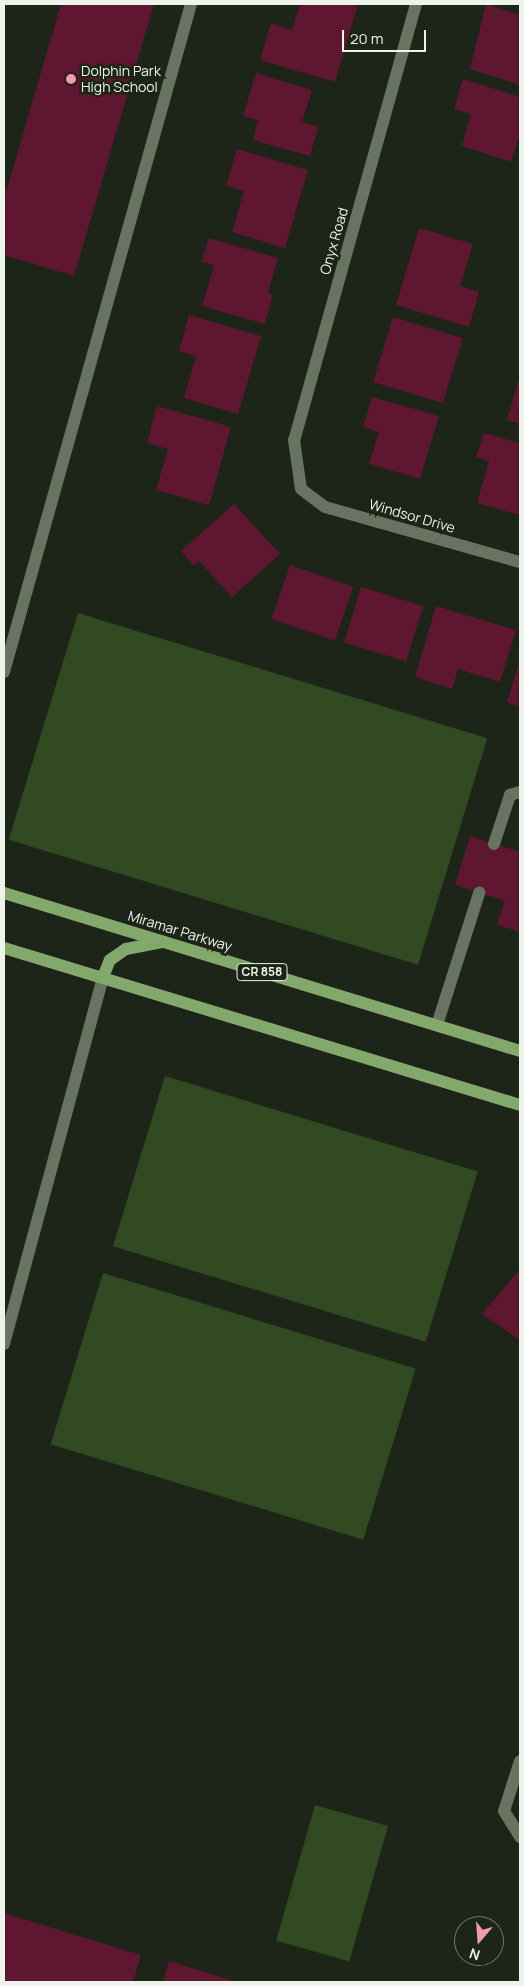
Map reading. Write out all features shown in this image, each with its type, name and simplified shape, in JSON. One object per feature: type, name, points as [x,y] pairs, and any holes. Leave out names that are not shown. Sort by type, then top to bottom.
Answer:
[{"type":"main road","name":"Miramar Parkway","points":[[4,893],[520,1050]]},
{"type":"main road","points":[[103,977],[110,960],[126,949],[164,942]]},
{"type":"main road","points":[[4,948],[520,1105]]},
{"type":"street","points":[[4,672],[191,4]]},
{"type":"street","name":"Onyx Road","points":[[301,489],[294,440],[416,4]]},
{"type":"street","name":"Windsor Drive","points":[[301,489],[325,507],[520,562]]},
{"type":"street","points":[[494,844],[510,795],[520,792]]},
{"type":"street","points":[[437,1025],[479,893]]},
{"type":"street","points":[[4,1344],[103,977]]},
{"type":"street","points":[[520,1761],[504,1810],[520,1837]]},
{"type":"green space","points":[[78,613],[487,738],[418,965],[9,840]]},
{"type":"green space","points":[[165,1076],[478,1172],[426,1342],[113,1246]]},
{"type":"green space","points":[[103,1273],[416,1369],[363,1540],[51,1444]]},
{"type":"green space","points":[[315,1805],[388,1826],[349,1961],[276,1941]]},
{"type":"building","name":"Dolphin Park High School","points":[[61,4],[154,4],[74,276],[4,255],[4,199]]},
{"type":"building","points":[[300,4],[358,4],[335,82],[260,60],[271,23],[292,30]]},
{"type":"building","points":[[486,4],[520,15],[520,85],[470,69]]},
{"type":"building","points":[[256,73],[312,90],[302,122],[318,127],[310,156],[253,140],[258,120],[243,116]]},
{"type":"building","points":[[463,79],[520,97],[520,133],[511,162],[462,146],[471,114],[454,109]]},
{"type":"building","points":[[237,149],[308,170],[285,248],[232,232],[244,191],[226,186]]},
{"type":"building","points":[[419,228],[473,244],[460,286],[479,292],[469,327],[396,305]]},
{"type":"building","points":[[209,238],[278,258],[268,293],[273,295],[265,324],[202,306],[214,265],[201,262]]},
{"type":"building","points":[[189,315],[261,336],[238,414],[184,398],[196,356],[179,351]]},
{"type":"building","points":[[393,317],[463,338],[443,403],[373,382]]},
{"type":"building","points":[[520,375],[520,424],[507,420]]},
{"type":"building","points":[[372,397],[439,416],[420,479],[369,464],[379,432],[363,427]]},
{"type":"building","points":[[157,406],[231,427],[209,505],[156,490],[168,449],[147,443]]},
{"type":"building","points":[[484,433],[520,443],[520,515],[477,503],[489,461],[476,457]]},
{"type":"building","points":[[234,504],[280,554],[232,597],[199,561],[194,566],[181,551]]},
{"type":"building","points":[[290,565],[353,587],[335,641],[271,619]]},
{"type":"building","points":[[361,587],[423,606],[406,661],[344,642]]},
{"type":"building","points":[[436,606],[516,630],[500,682],[458,669],[452,689],[415,677]]},
{"type":"building","points":[[520,660],[520,707],[507,702]]},
{"type":"building","points":[[470,836],[520,852],[520,932],[497,925],[505,901],[455,885]]},
{"type":"building","points":[[520,1269],[520,1340],[482,1314]]},
{"type":"building","points":[[4,1913],[141,1955],[133,1982],[4,1982]]},
{"type":"building","points":[[169,1961],[237,1982],[163,1982]]},
{"type":"place","name":"Dolphin Park High School","points":[[71,79]]}]
